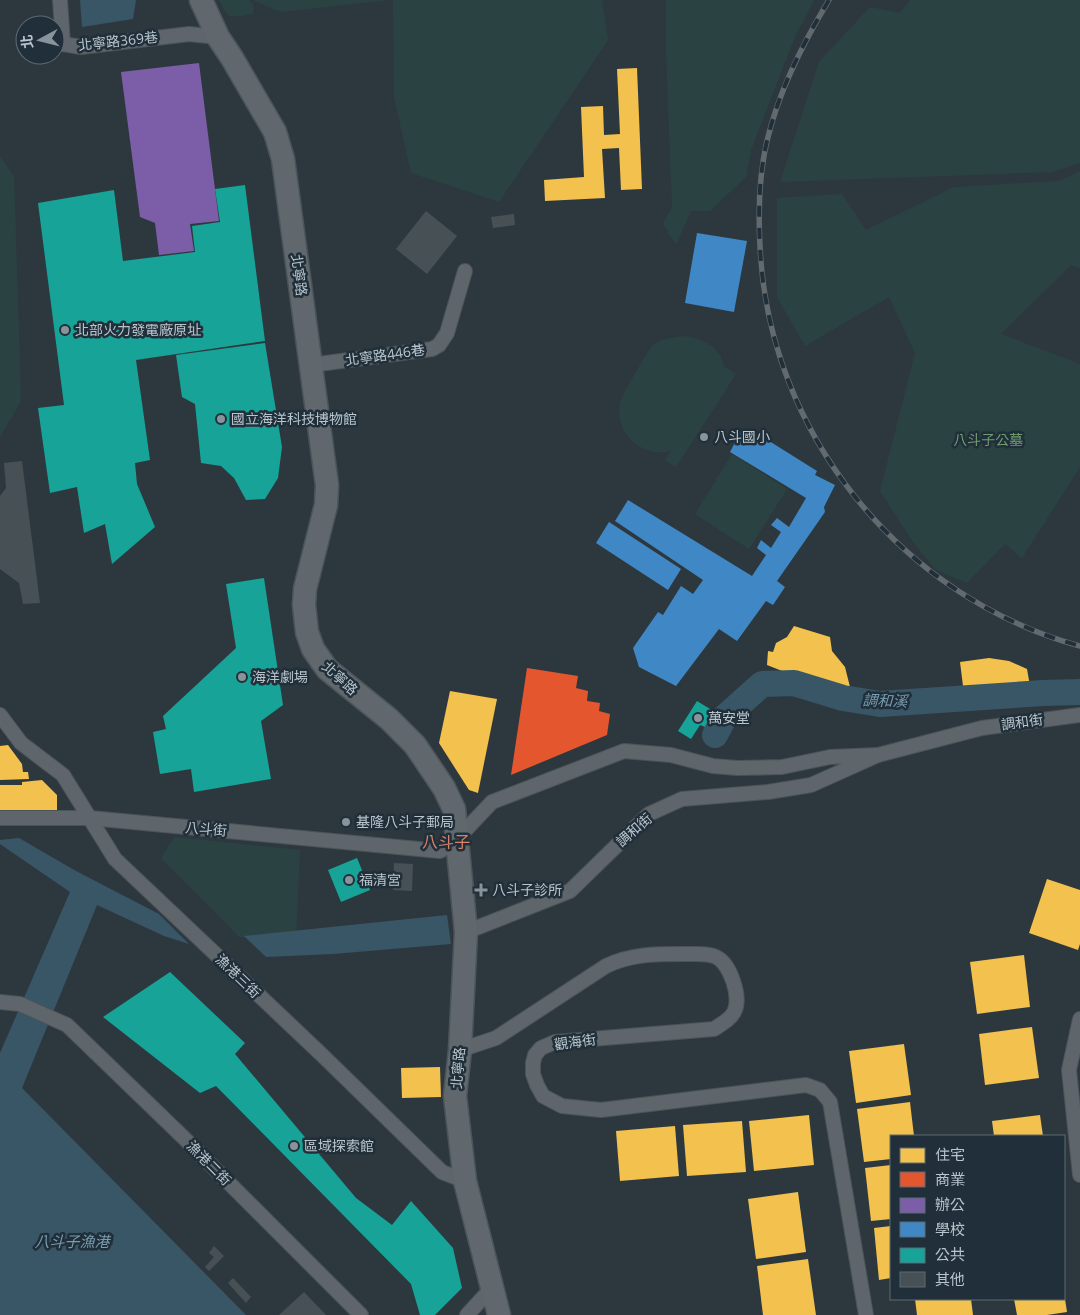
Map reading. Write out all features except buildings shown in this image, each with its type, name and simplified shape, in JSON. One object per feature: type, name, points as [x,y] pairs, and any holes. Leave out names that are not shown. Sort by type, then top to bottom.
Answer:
[{"type":"main road","name":"北寧路","points":[[201,0],[218,36],[275,132],[283,159],[327,485],[326,505],[305,589],[304,605],[307,632],[313,649],[327,669],[388,719],[415,744],[444,788],[454,809],[466,932],[460,1050],[455,1096],[465,1181],[499,1315]]},
{"type":"street","name":"北寧路369巷","points":[[60,0],[63,44],[81,47],[189,34],[218,36]]},
{"type":"street","name":"北寧路446巷","points":[[311,365],[432,349],[439,345],[447,333],[465,271]]},
{"type":"street","points":[[0,715],[21,743],[63,776],[90,818]]},
{"type":"street","name":"調和街","points":[[466,932],[570,891],[649,814],[682,799],[768,792],[811,785],[878,755],[982,728],[1080,715]]},
{"type":"street","name":"調和街","points":[[456,840],[492,802],[624,751],[671,755],[713,766],[737,768],[782,768],[830,757],[878,755]]},
{"type":"street","points":[[0,818],[90,818]]},
{"type":"street","name":"八斗街","points":[[90,818],[440,851],[456,840]]},
{"type":"street","name":"漁港三街","points":[[90,818],[116,859],[442,1172],[465,1181]]},
{"type":"street","name":"觀海街","points":[[460,1050],[496,1038],[606,966],[619,960],[649,954],[716,956],[730,974],[735,986],[737,998],[735,1011],[728,1020],[714,1029],[555,1042],[540,1048],[535,1055],[532,1063],[537,1085],[544,1096],[562,1106],[601,1110],[806,1085],[820,1090],[830,1102],[866,1315]]},
{"type":"street","name":"漁港二街","points":[[0,1002],[20,1004],[67,1025],[185,1139],[361,1315]]},
{"type":"street","points":[[1080,1019],[1069,1070],[1080,1176]]},
{"type":"street","points":[[467,1315],[491,1289]]},
{"type":"street","points":[[482,1315],[491,1289]]},
{"type":"green space","points":[[219,0],[249,0],[253,4],[254,14],[228,16]]},
{"type":"green space","points":[[253,0],[390,0],[281,12]]},
{"type":"green space","points":[[393,0],[602,0],[608,40],[499,202],[411,173],[394,97]]},
{"type":"green space","points":[[666,0],[814,0],[794,39],[751,150],[746,177],[710,211],[691,211],[676,245],[663,224],[672,207],[666,52]]},
{"type":"green space","points":[[910,0],[1080,0],[1080,163],[1052,172],[780,182],[819,62],[870,7],[900,13]]},
{"type":"green space","points":[[0,156],[14,176],[21,401],[0,437]]},
{"type":"green space","name":"八斗子公墓","points":[[1080,171],[1080,268],[1071,265],[1001,334],[1080,364],[1080,467],[1022,558],[1005,544],[967,583],[935,569],[911,539],[880,491],[915,353],[889,297],[805,346],[777,297],[777,198],[842,194],[866,230],[954,187],[1059,181]]},
{"type":"green space","points":[[686,336],[699,339],[712,346],[720,355],[724,366],[736,374],[676,467],[665,460],[671,451],[650,451],[632,441],[621,424],[619,414],[620,402],[635,373],[653,345],[665,339]]},
{"type":"green space","points":[[732,454],[787,489],[749,549],[695,514]]},
{"type":"green space","points":[[174,837],[300,850],[296,937],[239,937],[161,858]]},
{"type":"water","points":[[80,0],[136,0],[133,19],[82,27]]},
{"type":"water","name":"八斗子漁港","points":[[19,838],[76,871],[159,914],[189,944],[164,936],[97,905],[22,1088],[246,1315],[0,1315],[0,1053],[70,892],[0,844],[0,840]]},
{"type":"water","points":[[447,915],[451,944],[333,954],[266,957],[244,936]]},
{"type":"waterway","name":"調和溪","points":[[715,735],[724,718],[762,684],[794,683],[843,698],[880,704],[1080,692]]},
{"type":"railway","points":[[829,0],[801,49],[779,101],[768,137],[761,177],[759,205],[760,246],[769,315],[788,380],[817,441],[856,497],[902,547],[955,589],[1015,622],[1080,646]]},
{"type":"place","name":"北部火力發電廠原址","points":[[65,330]]},
{"type":"place","name":"國立海洋科技博物館","points":[[221,419]]},
{"type":"place","name":"八斗國小","points":[[704,437]]},
{"type":"place","name":"海洋劇場","points":[[242,677]]},
{"type":"place","name":"萬安堂","points":[[698,718]]},
{"type":"place","name":"基隆八斗子郵局","points":[[346,822]]},
{"type":"place","name":"福清宮","points":[[349,880]]},
{"type":"place","name":"八斗子診所","points":[[481,890]]},
{"type":"place","name":"區域探索館","points":[[294,1146]]},
{"type":"district","name":"八斗子","points":[[446,842]]}]
